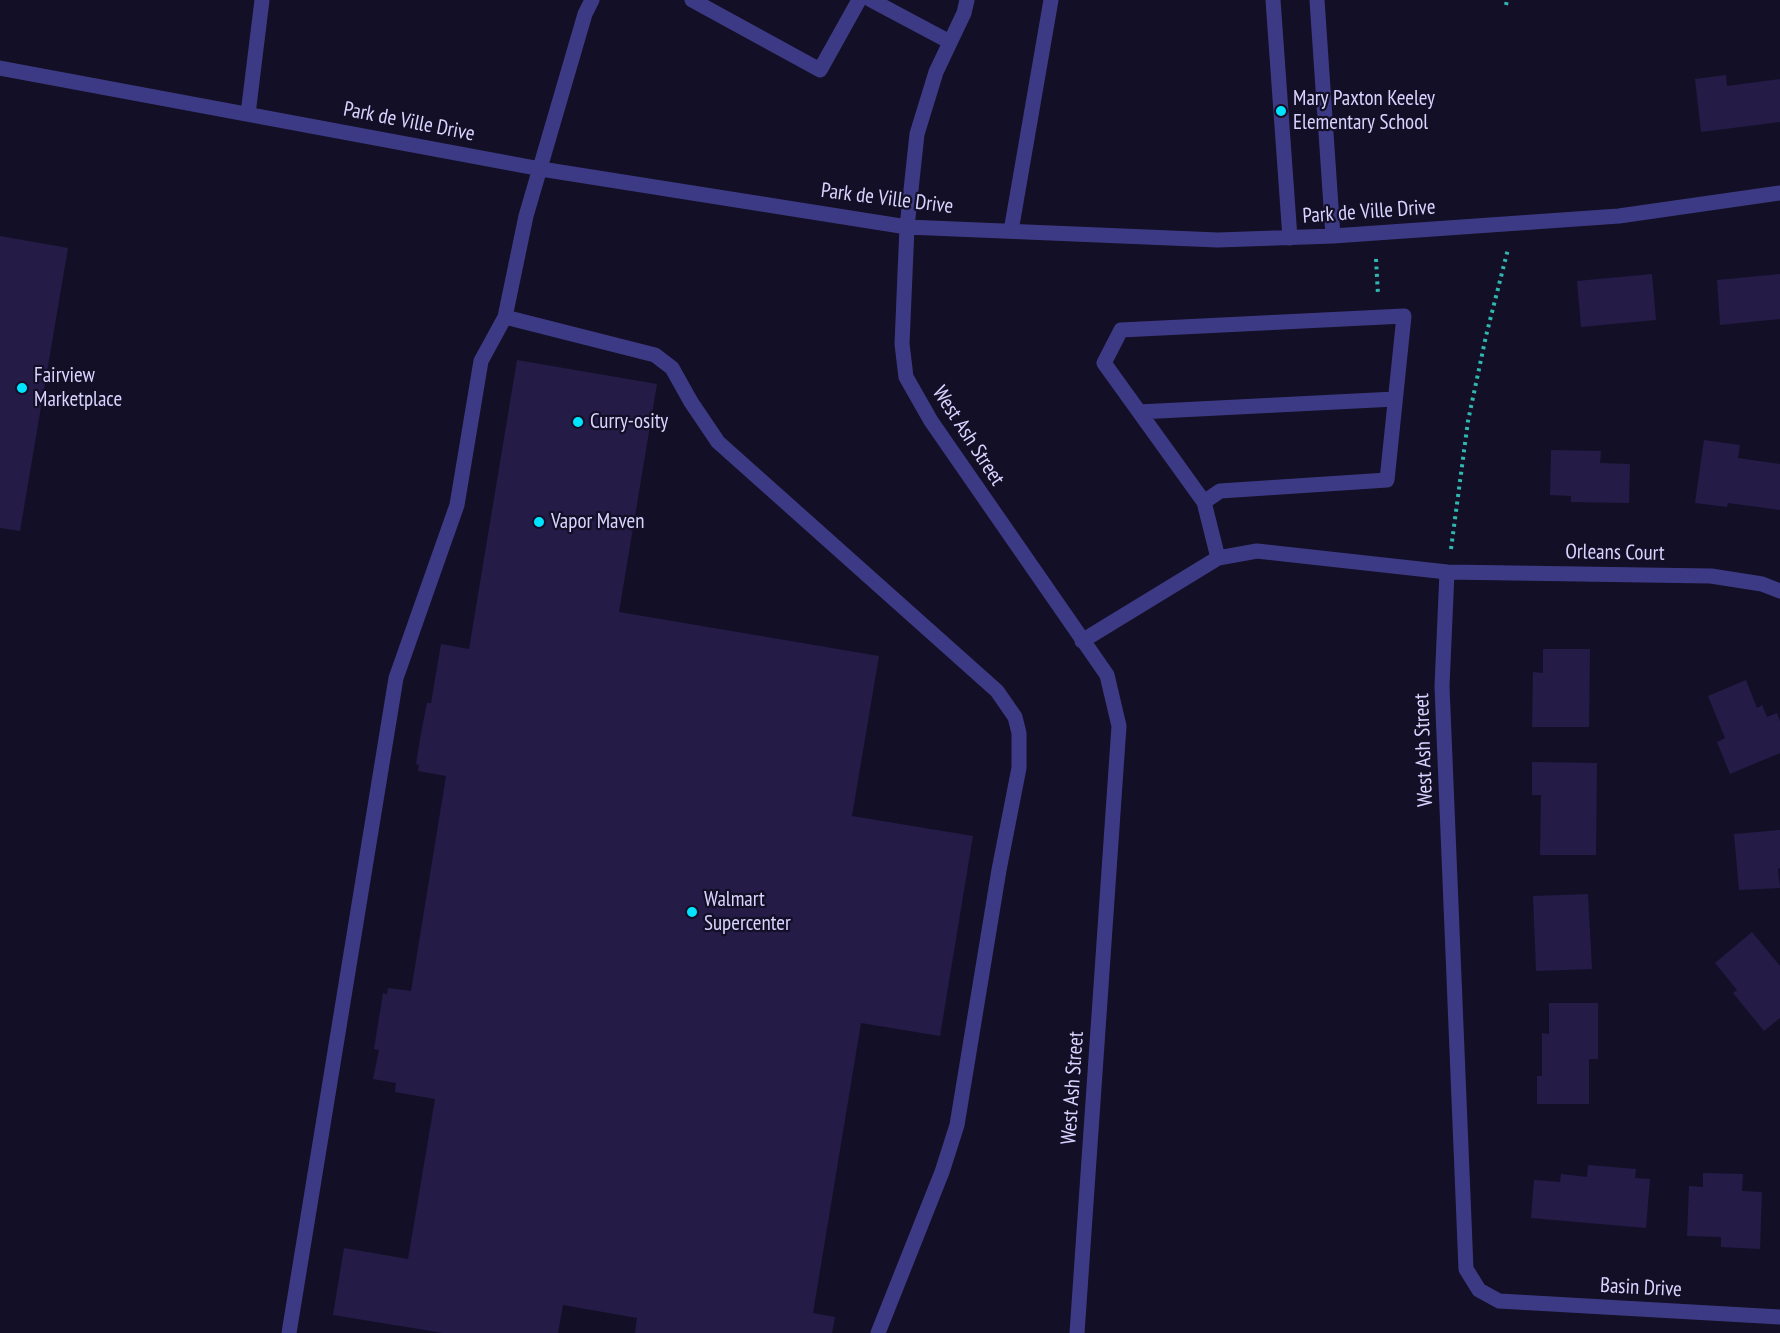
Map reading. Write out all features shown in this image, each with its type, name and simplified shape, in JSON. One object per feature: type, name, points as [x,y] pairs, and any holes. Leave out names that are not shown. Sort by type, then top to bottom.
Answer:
[{"type":"street","points":[[248,114],[262,0]]},
{"type":"street","points":[[289,1333],[396,678],[457,505],[481,361],[505,317],[526,216],[585,14],[592,0]]},
{"type":"street","points":[[692,0],[820,70],[859,0]]},
{"type":"street","points":[[870,0],[950,42]]},
{"type":"street","name":"West Ash Street","points":[[967,0],[964,13],[936,72],[917,134],[907,227],[902,344],[906,376],[931,421],[1107,675],[1119,726],[1077,1333]]},
{"type":"street","points":[[1011,231],[1051,0]]},
{"type":"street","points":[[1273,0],[1290,238]]},
{"type":"street","points":[[1317,0],[1333,236]]},
{"type":"street","name":"Park de Ville Drive","points":[[0,68],[541,169],[907,227],[1218,240],[1290,238],[1619,216],[1780,193]]},
{"type":"street","points":[[1204,502],[1220,491],[1387,480],[1404,316],[1121,330],[1104,363],[1204,502],[1218,558]]},
{"type":"street","points":[[505,317],[655,355],[672,368],[691,402],[718,442],[997,691],[1015,717],[1019,734],[1019,768],[999,870],[957,1125],[942,1172],[878,1333]]},
{"type":"street","points":[[1140,412],[1395,399]]},
{"type":"street","points":[[1082,641],[1218,558],[1257,550],[1448,572]]},
{"type":"street","name":"West Ash Street","points":[[1448,572],[1442,686],[1466,1269],[1479,1290],[1499,1301]]},
{"type":"street","name":"Orleans Court","points":[[1448,572],[1711,576],[1762,584],[1780,591]]},
{"type":"street","name":"Basin Drive","points":[[1499,1301],[1780,1317]]},
{"type":"path","points":[[1448,572],[1468,421],[1508,249]]},
{"type":"path","points":[[1376,259],[1380,317]]},
{"type":"building","points":[[1726,75],[1727,86],[1780,79],[1780,122],[1701,132],[1695,79]]},
{"type":"building","name":"Fairview Marketplace","points":[[0,236],[68,248],[20,531],[0,528]]},
{"type":"building","points":[[1652,274],[1656,320],[1581,327],[1577,281]]},
{"type":"building","points":[[1780,274],[1780,319],[1720,325],[1717,280]]},
{"type":"building","name":"Walmart Supercenter","points":[[517,360],[657,384],[619,612],[879,656],[852,816],[973,836],[940,1036],[861,1023],[813,1313],[835,1317],[832,1333],[635,1333],[637,1318],[563,1305],[558,1333],[443,1333],[333,1315],[344,1248],[408,1259],[435,1099],[395,1092],[396,1083],[373,1079],[379,1050],[374,1049],[383,993],[387,994],[388,988],[411,991],[446,776],[418,771],[419,765],[416,764],[421,733],[427,703],[431,703],[441,644],[469,649]]},
{"type":"building","points":[[1704,440],[1740,445],[1738,458],[1780,464],[1780,510],[1728,503],[1727,507],[1695,503]]},
{"type":"building","points":[[1551,450],[1601,451],[1600,463],[1630,464],[1629,503],[1571,502],[1571,496],[1550,495]]},
{"type":"building","points":[[1543,649],[1590,649],[1589,727],[1532,727],[1533,672],[1543,673]]},
{"type":"building","points":[[1746,680],[1757,708],[1762,705],[1767,717],[1777,713],[1780,721],[1780,753],[1730,774],[1717,742],[1725,738],[1708,696]]},
{"type":"building","points":[[1532,762],[1597,763],[1596,855],[1540,855],[1541,795],[1532,795]]},
{"type":"building","points":[[1780,830],[1780,868],[1778,869],[1780,888],[1739,890],[1734,834]]},
{"type":"building","points":[[1588,894],[1592,969],[1536,971],[1533,896]]},
{"type":"building","points":[[1752,932],[1780,966],[1780,1018],[1764,1031],[1733,993],[1737,990],[1715,963]]},
{"type":"building","points":[[1549,1003],[1598,1003],[1598,1059],[1589,1059],[1589,1104],[1537,1104],[1537,1076],[1542,1076],[1542,1033],[1549,1034]]},
{"type":"building","points":[[1588,1165],[1636,1169],[1635,1178],[1650,1179],[1646,1228],[1531,1218],[1534,1180],[1560,1182],[1561,1174],[1587,1177]]},
{"type":"building","points":[[1703,1173],[1743,1174],[1742,1191],[1762,1192],[1760,1249],[1721,1247],[1721,1237],[1687,1236],[1689,1186],[1703,1187]]},
{"type":"place","name":"Mary Paxton Keeley Elementary School","points":[[1281,111]]},
{"type":"place","name":"Fairview Marketplace","points":[[22,388]]},
{"type":"place","name":"Curry-osity","points":[[578,422]]},
{"type":"place","name":"Vapor Maven","points":[[539,522]]},
{"type":"place","name":"Walmart Supercenter","points":[[692,912]]}]
